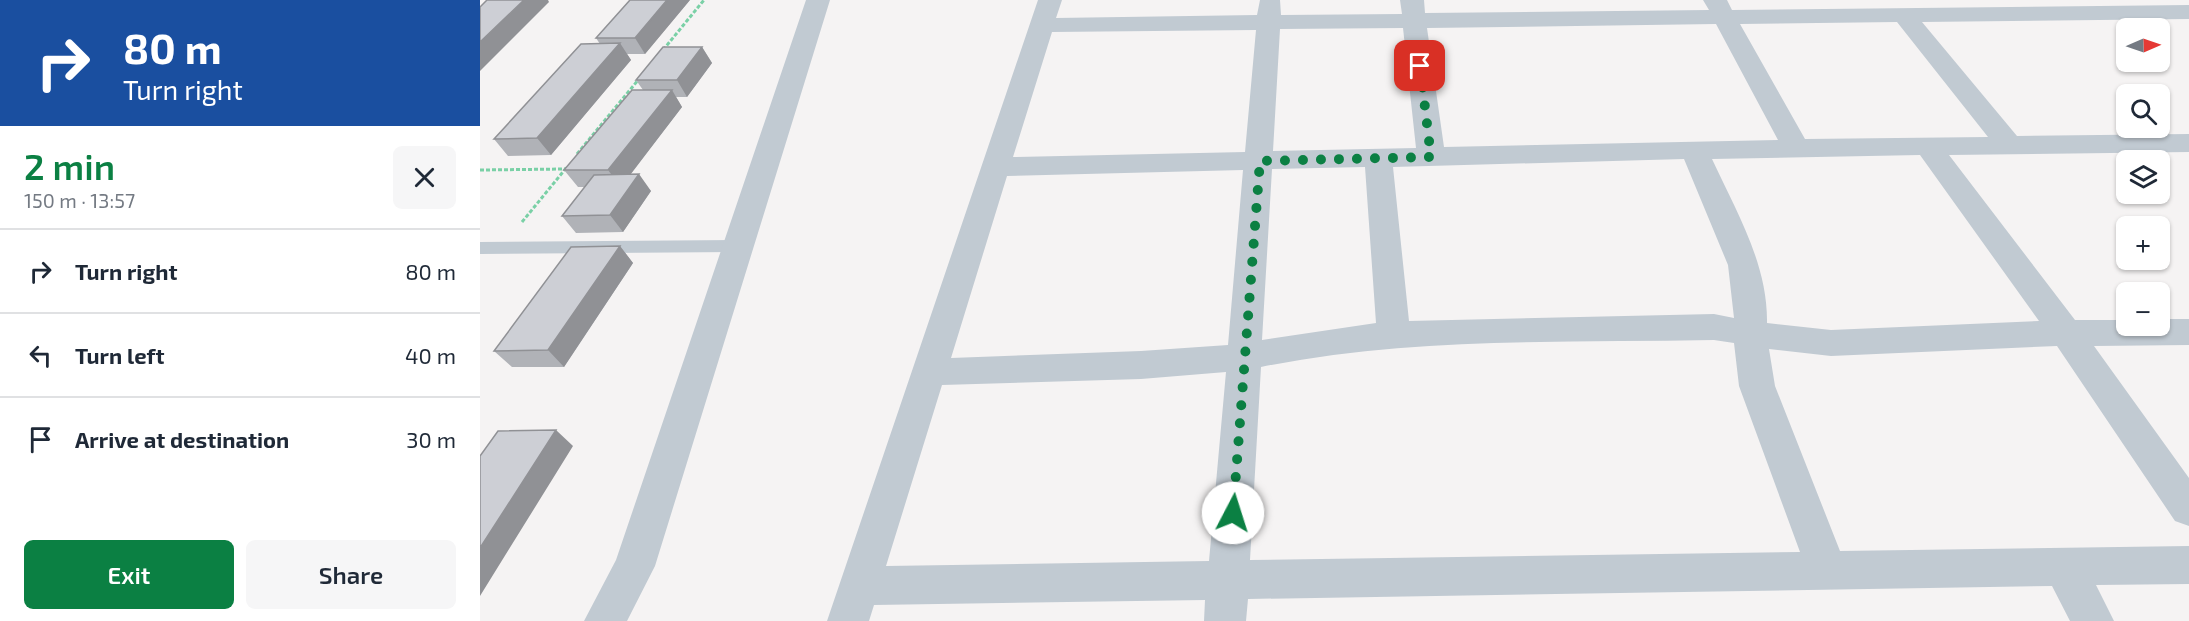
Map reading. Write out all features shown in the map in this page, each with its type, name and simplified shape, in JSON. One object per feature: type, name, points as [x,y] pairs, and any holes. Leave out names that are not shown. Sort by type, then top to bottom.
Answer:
[{"type":"street","points":[[605,621],[634,566],[736,246],[818,0]]},
{"type":"street","points":[[2185,16],[2088,7],[1904,16],[1720,8],[1046,13],[998,167],[854,604],[1228,580],[2189,565]]},
{"type":"street","points":[[1720,8],[1796,148]]},
{"type":"street","points":[[1225,621],[1270,11]]},
{"type":"street","points":[[1413,11],[1431,157]]},
{"type":"street","points":[[1904,16],[2008,145]]},
{"type":"street","points":[[998,167],[1796,148],[2189,143]]},
{"type":"street","points":[[1928,146],[2066,333],[2189,509]]},
{"type":"street","points":[[1695,152],[1744,266],[1751,306],[1750,332],[1761,396],[1827,571]]},
{"type":"street","points":[[1378,158],[1394,334]]},
{"type":"street","points":[[930,372],[1141,365],[1246,357],[1306,345],[1394,334],[1714,327],[1790,340],[1831,343],[2066,333],[2189,332]]},
{"type":"street","points":[[2063,567],[2093,621]]},
{"type":"lane","points":[[480,248],[736,246]]},
{"type":"path","points":[[660,53],[704,0]]},
{"type":"path","points":[[501,248],[646,71]]},
{"type":"path","points":[[480,170],[565,169]]},
{"type":"building","points":[[487,0],[524,0],[480,42],[480,7]]},
{"type":"building","points":[[630,0],[667,0],[635,38],[596,38]]},
{"type":"building","points":[[620,43],[537,138],[494,139],[581,44]]},
{"type":"building","points":[[663,47],[702,47],[677,80],[636,80]]},
{"type":"building","points":[[632,90],[672,90],[608,170],[564,170]]},
{"type":"building","points":[[639,174],[610,215],[562,216],[594,175]]},
{"type":"building","points":[[620,246],[548,350],[494,351],[571,247]]},
{"type":"building","points":[[556,430],[480,548],[480,456],[498,431]]},
{"type":"route","points":[[1233,513],[1260,161],[1431,157],[1420,66]]}]
